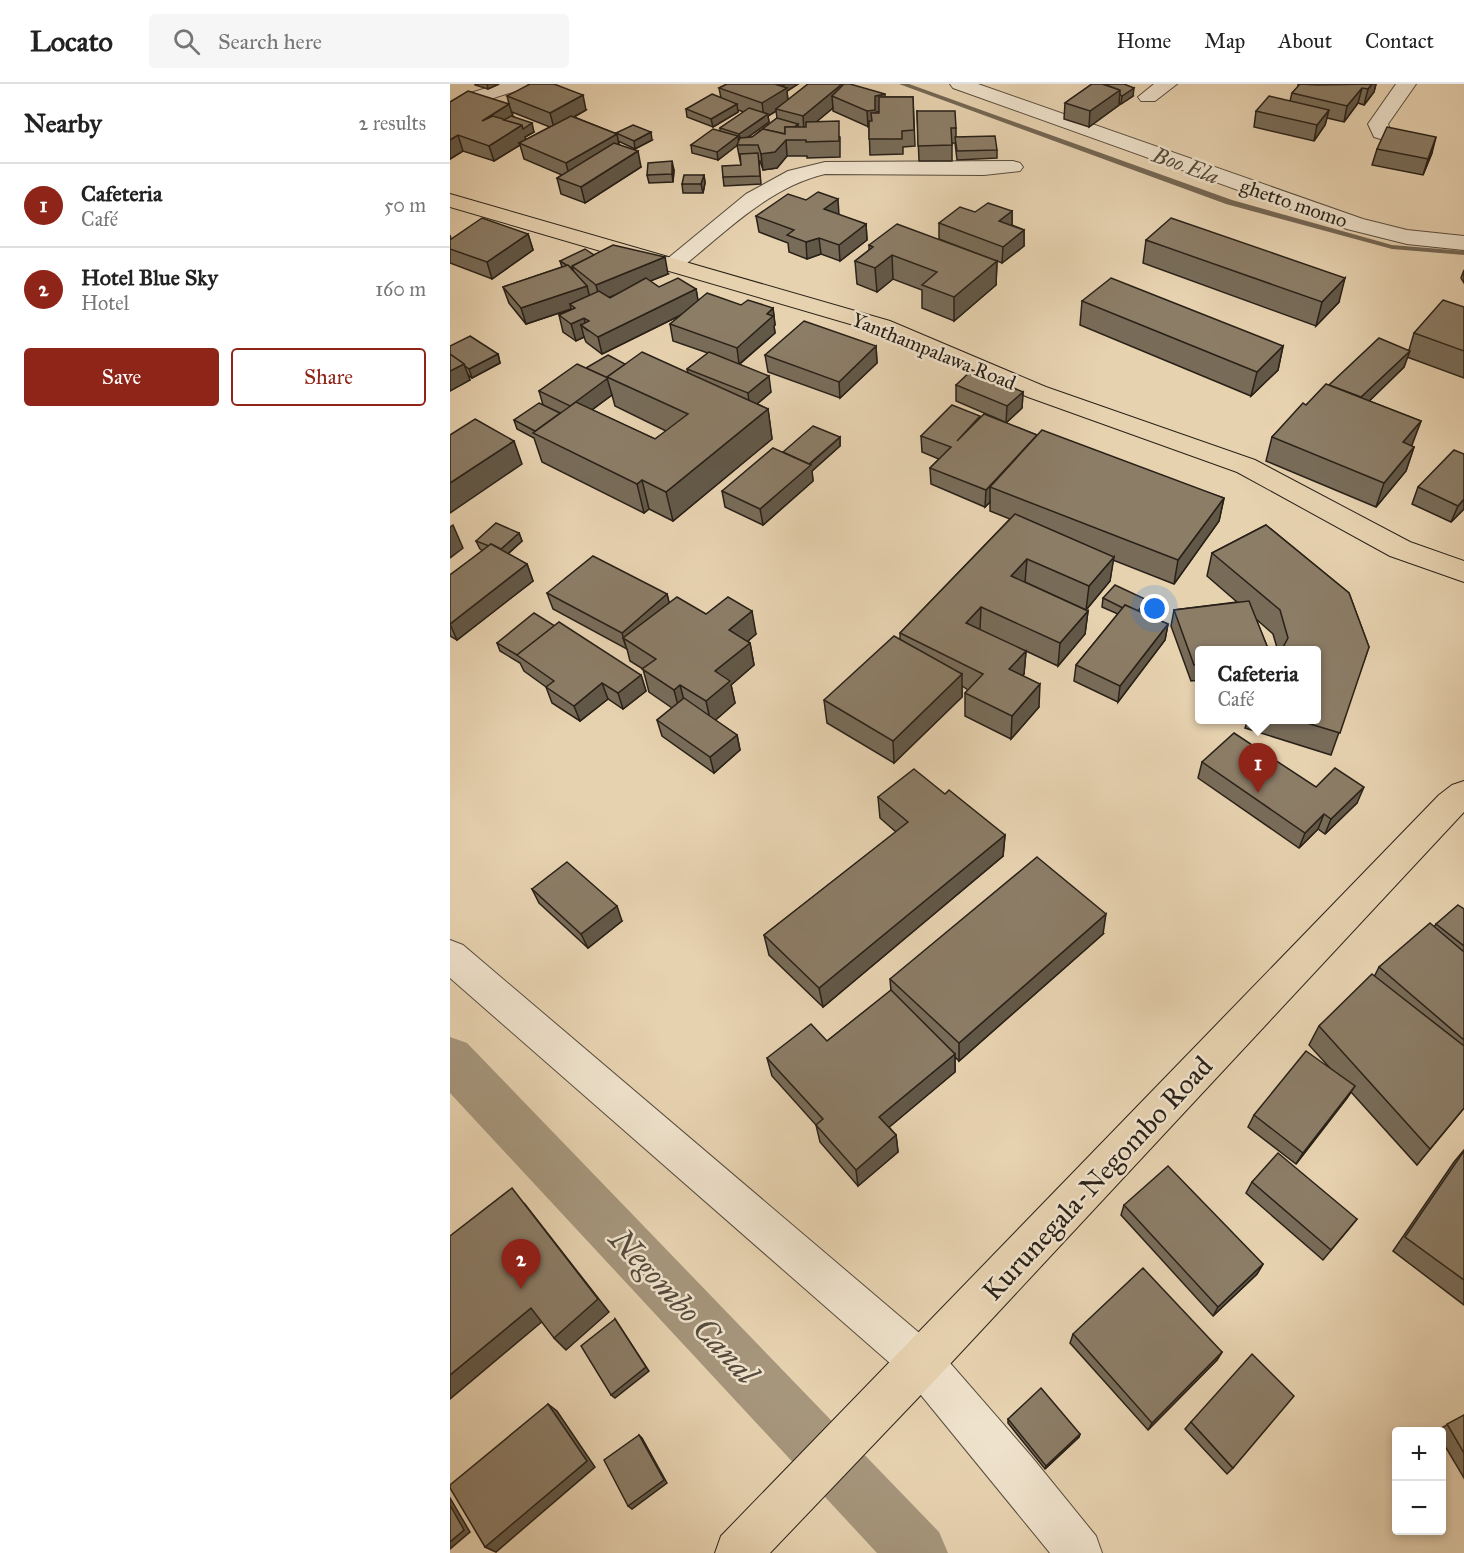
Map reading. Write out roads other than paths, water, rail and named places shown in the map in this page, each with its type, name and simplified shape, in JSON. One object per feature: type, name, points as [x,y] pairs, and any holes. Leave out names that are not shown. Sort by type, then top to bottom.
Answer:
[{"type":"main road","name":"Yanthampalawa Road","points":[[450,200],[882,326],[1037,392],[1246,466],[1400,549],[1464,595]]},
{"type":"main road","name":"Yanthampalawa Road","points":[[1400,549],[1464,572]]},
{"type":"main road","name":"Kurunegala-Negombo Road","points":[[738,1553],[788,1503],[1461,790]]},
{"type":"street","points":[[450,113],[468,100],[518,84]]},
{"type":"street","name":"ghetto momo","points":[[960,84],[1355,224],[1407,237],[1464,243]]},
{"type":"street","points":[[1148,97],[1167,84]]},
{"type":"street","points":[[1406,84],[1378,124],[1381,133],[1414,143]]},
{"type":"street","points":[[672,264],[754,199],[795,175],[825,168],[984,170],[1013,167]]},
{"type":"street","points":[[450,956],[1015,1472],[1079,1553]]},
{"type":"waterway","name":"Boo Ela","points":[[902,84],[1229,202],[1392,247],[1464,253]]},
{"type":"waterway","name":"Negombo Canal","points":[[450,1059],[918,1553]]},
{"type":"place","name":"Cafeteria","points":[[1258,793]]},
{"type":"place","name":"Hotel Blue Sky","points":[[521,1289]]}]
